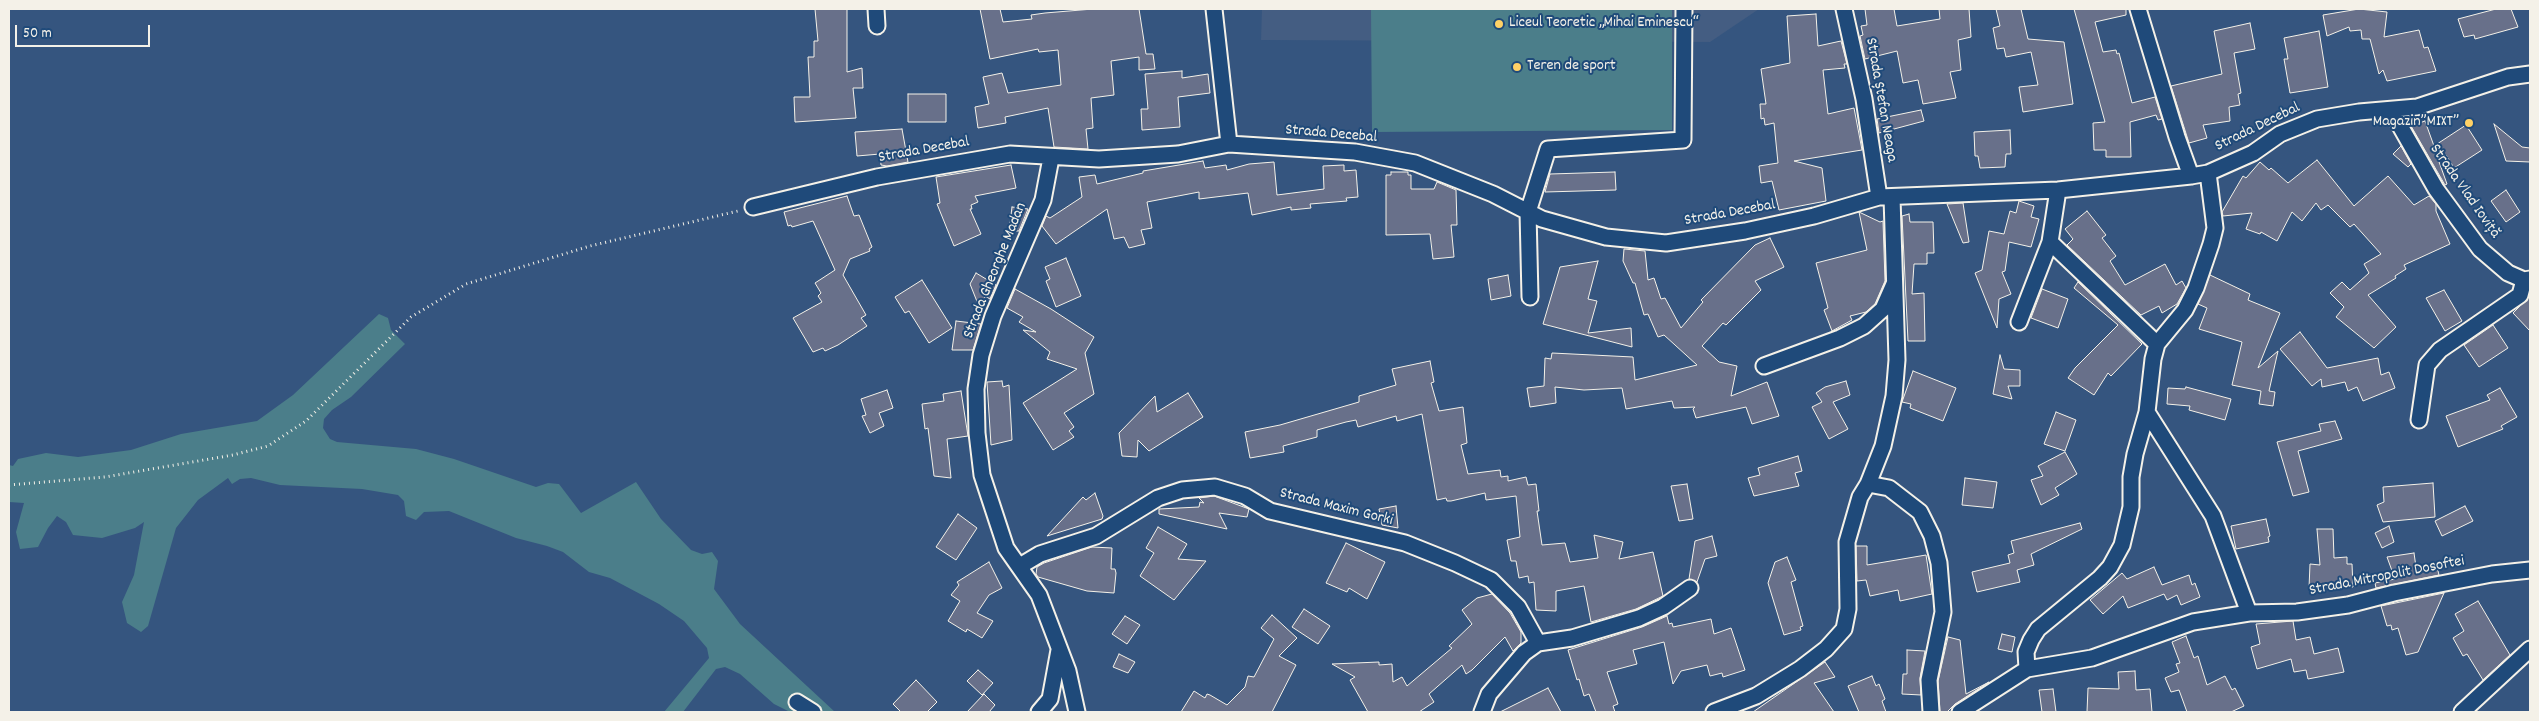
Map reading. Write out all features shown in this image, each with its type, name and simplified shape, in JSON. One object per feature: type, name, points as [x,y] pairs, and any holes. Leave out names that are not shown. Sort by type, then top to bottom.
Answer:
[{"type":"street","points":[[876,9],[877,26]]},
{"type":"street","points":[[1214,9],[1229,144]]},
{"type":"street","points":[[1530,297],[1528,212],[1548,149],[1683,140],[1684,9]]},
{"type":"street","name":"Strada Ștefan Neaga","points":[[1844,9],[1885,197]]},
{"type":"street","points":[[2138,9],[2176,137],[2191,176]]},
{"type":"street","name":"Strada Decebal","points":[[753,207],[877,176],[1010,154],[1099,160],[1178,154],[1229,144],[1355,152],[1415,163],[1492,194],[1542,219],[1606,237],[1666,243],[1745,231],[1805,218],[1885,197],[2058,190],[2191,176],[2208,172],[2253,153],[2280,134],[2317,119],[2359,112],[2417,107],[2508,77],[2530,74]]},
{"type":"street","name":"Strada Vlad Ioviță","points":[[2391,110],[2436,189],[2480,249],[2508,273],[2527,280],[2520,295],[2448,344],[2427,365],[2420,420]]},
{"type":"street","name":"Strada Gheorghe Madan","points":[[1050,158],[1043,200],[993,316],[981,355],[976,389],[977,433],[982,475],[1006,548],[1039,596],[1068,671],[1077,712]]},
{"type":"street","points":[[2027,669],[2026,652],[2038,629],[2100,578],[2110,567],[2122,545],[2131,506],[2131,477],[2147,412],[2152,358],[2157,344],[2185,310],[2196,288],[2211,244],[2214,228],[2208,172]]},
{"type":"street","points":[[2019,322],[2050,242],[2058,190]]},
{"type":"street","points":[[1714,712],[1756,696],[1800,670],[1826,648],[1844,628],[1848,609],[1847,542],[1860,497],[1868,484],[1883,446],[1894,396],[1898,360],[1895,280],[1885,197]]},
{"type":"street","points":[[2050,242],[2157,344]]},
{"type":"street","points":[[1764,366],[1840,338],[1864,326],[1883,309],[1895,280]]},
{"type":"street","points":[[2147,412],[2213,516],[2249,613]]},
{"type":"street","points":[[1868,484],[1889,488],[1920,512],[1932,536],[1939,563],[1943,612],[1929,680],[1931,712]]},
{"type":"street","name":"Strada Maxim Gorki","points":[[1020,566],[1040,554],[1096,536],[1158,498],[1182,490],[1215,487],[1245,496],[1270,511],[1405,543],[1491,580],[1518,607],[1538,643]]},
{"type":"street","name":"Strada Mitropolit Dosoftei","points":[[1960,712],[2027,669],[2092,658],[2193,622],[2249,613],[2297,612],[2348,605],[2394,593],[2492,574],[2530,570]]},
{"type":"street","points":[[1482,712],[1494,687],[1524,653],[1538,643],[1572,638],[1639,618],[1663,608],[1690,588]]},
{"type":"street","points":[[1039,712],[1050,699],[1059,649]]},
{"type":"street","points":[[2462,712],[2530,649]]},
{"type":"street","points":[[797,702],[813,712]]},
{"type":"path","points":[[9,484],[105,477],[233,455],[268,446],[306,422],[411,317],[443,296],[466,284],[590,246],[753,207]]},
{"type":"shaded area","name":"Liceul Teoretic „Mihai Eminescu“","points":[[1262,9],[1759,9],[1710,42],[1261,40]]},
{"type":"green space","name":"Teren de sport","points":[[1371,9],[1672,9],[1672,130],[1372,132]]},
{"type":"green space","points":[[379,314],[388,318],[391,330],[405,344],[351,397],[332,410],[324,419],[323,428],[330,439],[337,442],[416,449],[454,459],[536,487],[548,483],[559,484],[581,513],[636,482],[661,519],[691,550],[702,554],[712,552],[718,561],[714,589],[740,624],[835,712],[790,712],[774,704],[740,674],[725,667],[716,669],[683,712],[664,712],[709,658],[707,648],[684,621],[659,604],[610,578],[589,572],[563,552],[516,538],[449,511],[424,512],[416,520],[406,516],[404,501],[398,495],[362,489],[280,485],[251,478],[240,479],[232,484],[228,478],[198,500],[176,528],[148,626],[141,632],[127,623],[122,602],[134,575],[144,522],[135,528],[102,538],[73,535],[66,522],[57,516],[38,547],[20,549],[16,532],[24,503],[9,502],[9,465],[13,466],[18,459],[46,453],[78,457],[131,450],[181,434],[257,421],[293,395]]},
{"type":"building","points":[[815,9],[847,9],[847,72],[862,68],[863,88],[853,88],[856,118],[795,122],[794,97],[810,97],[808,57],[814,57],[814,41],[818,41]]},
{"type":"building","points":[[980,9],[1000,9],[1003,22],[1032,19],[1031,15],[1045,13],[1093,9],[1139,9],[1146,54],[1153,54],[1155,69],[1139,70],[1139,57],[1111,61],[1114,95],[1091,98],[1093,128],[1086,129],[1088,149],[1054,147],[1048,108],[1005,117],[1006,123],[978,128],[975,107],[989,104],[983,77],[1002,73],[1008,93],[1061,85],[1058,50],[1039,52],[1038,49],[990,59]]},
{"type":"building","points":[[1865,9],[1894,9],[1897,26],[1940,19],[1939,9],[1969,9],[1971,37],[1958,40],[1961,70],[1950,72],[1956,98],[1923,104],[1918,80],[1903,83],[1897,51],[1865,59],[1860,36],[1863,35],[1861,26],[1867,25]]},
{"type":"building","points":[[1996,9],[2021,9],[2028,39],[2064,42],[2073,104],[2023,112],[2019,87],[2038,85],[2031,52],[2006,57],[2004,48],[1997,49],[1993,28],[2000,26]]},
{"type":"building","points":[[2074,9],[2126,9],[2126,15],[2095,22],[2103,52],[2116,50],[2117,54],[2119,53],[2132,103],[2155,97],[2162,119],[2158,120],[2156,115],[2130,122],[2131,157],[2106,157],[2106,150],[2094,150],[2093,123],[2105,122]]},
{"type":"building","points":[[2359,9],[2387,12],[2384,37],[2419,30],[2424,48],[2428,47],[2436,71],[2387,81],[2383,70],[2379,74],[2370,39],[2362,39],[2361,30],[2350,31],[2349,27],[2327,36],[2323,15]]},
{"type":"building","points":[[2496,9],[2511,9],[2518,27],[2475,39],[2474,35],[2464,37],[2458,19]]},
{"type":"building","points":[[1816,14],[1818,46],[1841,41],[1847,64],[1844,64],[1845,68],[1823,70],[1828,114],[1854,108],[1862,150],[1794,161],[1822,168],[1826,201],[1779,210],[1772,181],[1761,183],[1759,166],[1778,163],[1774,123],[1765,125],[1764,118],[1761,119],[1760,104],[1766,104],[1761,69],[1790,63],[1787,16]]},
{"type":"building","points":[[2250,23],[2255,49],[2234,53],[2241,93],[2238,94],[2240,105],[2229,107],[2230,121],[2203,125],[2207,138],[2189,143],[2171,86],[2222,74],[2214,31]]},
{"type":"building","points":[[2319,31],[2328,87],[2290,93],[2284,59],[2288,59],[2284,38]]},
{"type":"building","points":[[1182,71],[1182,78],[1208,74],[1210,93],[1178,97],[1180,127],[1142,130],[1141,109],[1148,109],[1145,74]]},
{"type":"building","points":[[908,94],[946,94],[946,122],[908,122]]},
{"type":"building","points":[[1921,110],[1924,121],[1879,133],[1877,119]]},
{"type":"building","points":[[2425,121],[2434,146],[2466,125],[2482,150],[2454,168],[2446,155],[2438,159],[2447,184],[2445,185],[2411,126]]},
{"type":"building","points":[[2494,124],[2522,147],[2530,148],[2530,162],[2506,161]]},
{"type":"building","points":[[902,129],[908,162],[887,166],[881,165],[880,154],[857,156],[855,132]]},
{"type":"building","points":[[2010,130],[2011,154],[2006,154],[2005,167],[1980,168],[1978,156],[1975,156],[1974,132]]},
{"type":"building","points":[[2401,146],[2411,164],[2408,167],[2393,154]]},
{"type":"building","points":[[2317,160],[2354,206],[2388,176],[2414,205],[2429,196],[2436,204],[2436,211],[2450,244],[2404,265],[2406,269],[2395,276],[2396,278],[2368,295],[2396,327],[2374,348],[2336,317],[2344,307],[2330,293],[2342,282],[2350,290],[2369,273],[2364,264],[2381,254],[2354,224],[2350,227],[2328,205],[2321,210],[2316,203],[2302,221],[2292,212],[2277,241],[2261,232],[2260,234],[2246,229],[2252,213],[2223,216],[2222,212],[2243,176],[2246,178],[2260,162],[2269,170],[2271,168],[2288,183]]},
{"type":"building","points":[[1203,161],[1205,168],[1226,165],[1227,170],[1249,164],[1274,162],[1277,195],[1324,189],[1323,166],[1344,165],[1344,171],[1356,170],[1358,197],[1346,198],[1347,201],[1310,204],[1311,208],[1291,210],[1291,207],[1252,215],[1248,193],[1199,199],[1199,192],[1147,202],[1152,228],[1141,230],[1145,244],[1129,248],[1124,237],[1114,239],[1107,209],[1056,244],[1042,226],[1046,216],[1050,218],[1082,197],[1079,177],[1095,175],[1097,184],[1143,173],[1143,171]]},
{"type":"building","points":[[1011,165],[1016,188],[975,196],[978,202],[971,205],[972,209],[970,209],[981,234],[954,246],[937,204],[940,203],[936,177]]},
{"type":"building","points":[[1391,172],[1408,172],[1408,175],[1411,175],[1411,189],[1434,189],[1437,182],[1456,190],[1457,225],[1451,225],[1454,257],[1433,259],[1430,234],[1386,235],[1386,175],[1391,175]]},
{"type":"building","points":[[1615,172],[1616,190],[1545,192],[1550,174]]},
{"type":"building","points":[[2506,190],[2520,212],[2506,222],[2491,201]]},
{"type":"building","points":[[847,196],[854,216],[859,215],[872,247],[869,249],[870,251],[850,259],[843,275],[866,315],[861,318],[867,326],[838,345],[825,351],[823,348],[813,352],[793,318],[822,302],[818,296],[821,293],[815,283],[835,270],[813,221],[792,227],[791,225],[788,226],[784,212]]},
{"type":"building","points":[[2019,201],[2034,206],[2031,217],[2039,219],[2031,247],[2009,242],[2005,271],[2002,272],[2011,294],[1999,299],[1997,328],[1975,273],[1982,270],[1989,231],[2004,234],[2010,211],[2016,213]]},
{"type":"building","points":[[1963,203],[1969,242],[1963,243],[1947,204]]},
{"type":"building","points":[[1012,207],[1028,209],[1019,231],[1009,231]]},
{"type":"building","points":[[2087,211],[2106,235],[2102,238],[2116,256],[2110,261],[2125,285],[2165,264],[2176,285],[2182,281],[2186,288],[2177,304],[2162,313],[2159,306],[2141,315],[2067,245],[2073,239],[2065,229]]},
{"type":"building","points":[[1859,212],[1880,222],[1883,221],[1885,281],[1875,304],[1866,312],[1850,316],[1852,320],[1832,331],[1824,310],[1828,308],[1816,263],[1867,250]]},
{"type":"building","points":[[1909,214],[1910,222],[1933,222],[1934,253],[1927,253],[1927,264],[1914,264],[1912,294],[1924,293],[1925,341],[1908,341],[1902,216]]},
{"type":"building","points":[[1770,238],[1784,267],[1755,281],[1761,290],[1726,325],[1723,323],[1702,346],[1719,362],[1737,366],[1731,396],[1767,382],[1779,416],[1752,424],[1746,407],[1696,418],[1693,409],[1695,407],[1674,408],[1672,401],[1626,409],[1622,388],[1584,390],[1555,387],[1556,403],[1530,407],[1527,388],[1544,386],[1545,358],[1551,359],[1552,353],[1633,357],[1635,380],[1697,365],[1664,335],[1658,337],[1648,314],[1644,315],[1635,283],[1633,283],[1623,261],[1624,249],[1645,251],[1648,280],[1654,278],[1661,299],[1665,298],[1681,328],[1703,302],[1701,300],[1755,245]]},
{"type":"building","points":[[1066,258],[1081,296],[1056,307],[1046,281],[1050,279],[1045,267]]},
{"type":"building","points":[[1598,261],[1588,299],[1597,301],[1588,333],[1631,328],[1632,347],[1543,324],[1560,267]]},
{"type":"building","points":[[976,273],[996,285],[990,299],[985,296],[982,314],[970,284]]},
{"type":"building","points":[[1508,275],[1511,296],[1491,300],[1488,279]]},
{"type":"building","points":[[2210,275],[2250,294],[2248,300],[2280,313],[2258,368],[2278,351],[2269,391],[2275,392],[2273,406],[2259,404],[2261,391],[2232,385],[2242,342],[2199,329],[2207,308],[2198,304]]},
{"type":"building","points":[[922,280],[952,328],[929,343],[909,311],[905,313],[895,297]]},
{"type":"building","points":[[2078,282],[2142,344],[2111,376],[2108,373],[2094,395],[2068,378],[2075,368],[2118,325],[2074,288]]},
{"type":"building","points":[[1015,289],[1051,309],[1094,337],[1085,353],[1094,394],[1064,413],[1074,427],[1069,431],[1074,437],[1053,450],[1023,403],[1077,369],[1047,359],[1050,352],[1023,330],[1036,332],[1019,322],[1023,317],[1007,308]]},
{"type":"building","points":[[2042,289],[2068,299],[2058,328],[2031,318]]},
{"type":"building","points":[[2444,290],[2462,321],[2445,331],[2426,298]]},
{"type":"building","points":[[2530,296],[2530,331],[2513,313]]},
{"type":"building","points":[[956,321],[981,324],[973,350],[952,350]]},
{"type":"building","points":[[2493,325],[2508,348],[2479,367],[2464,345]]},
{"type":"building","points":[[2300,332],[2327,368],[2378,358],[2381,375],[2389,372],[2395,388],[2363,401],[2357,387],[2348,391],[2345,382],[2322,387],[2321,379],[2312,386],[2280,349]]},
{"type":"building","points":[[2000,355],[2004,369],[2020,370],[2020,386],[2008,386],[2012,399],[1993,394]]},
{"type":"building","points":[[1430,361],[1434,382],[1431,383],[1439,411],[1463,407],[1467,443],[1461,445],[1468,474],[1500,470],[1501,477],[1508,476],[1508,481],[1526,477],[1528,485],[1536,484],[1539,511],[1537,511],[1542,545],[1565,543],[1570,562],[1598,558],[1594,535],[1623,542],[1619,559],[1653,552],[1663,596],[1636,609],[1591,622],[1584,586],[1556,591],[1556,611],[1536,610],[1534,582],[1529,583],[1528,576],[1519,578],[1516,561],[1511,561],[1507,540],[1520,537],[1516,496],[1486,500],[1485,493],[1451,501],[1447,501],[1446,498],[1437,500],[1422,414],[1397,421],[1396,416],[1358,427],[1356,420],[1346,422],[1317,430],[1317,437],[1283,446],[1284,452],[1250,458],[1245,432],[1280,425],[1359,402],[1359,396],[1396,385],[1392,369]]},
{"type":"building","points":[[1913,371],[1956,388],[1943,421],[1910,408],[1911,404],[1902,402]]},
{"type":"building","points":[[1002,381],[1003,387],[1009,385],[1012,440],[991,445],[987,382]]},
{"type":"building","points":[[1846,381],[1850,395],[1833,402],[1848,429],[1829,439],[1812,407],[1822,402],[1816,393],[1825,387]]},
{"type":"building","points":[[2186,387],[2231,399],[2225,420],[2189,410],[2190,406],[2167,404],[2168,388],[2185,389]]},
{"type":"building","points":[[2500,388],[2517,417],[2501,426],[2503,429],[2458,447],[2446,416],[2490,400],[2487,395]]},
{"type":"building","points":[[887,390],[893,408],[879,413],[884,426],[870,433],[862,416],[866,415],[861,399]]},
{"type":"building","points":[[961,391],[968,436],[947,439],[951,478],[934,476],[928,428],[925,429],[922,404],[944,401],[943,394]]},
{"type":"building","points":[[1188,393],[1203,417],[1149,451],[1138,440],[1137,457],[1122,456],[1119,433],[1155,396],[1157,412]]},
{"type":"building","points":[[2056,412],[2076,420],[2065,451],[2044,444]]},
{"type":"building","points":[[2335,421],[2342,439],[2298,451],[2309,492],[2293,496],[2277,442],[2321,431],[2319,424]]},
{"type":"building","points":[[2065,452],[2077,474],[2055,488],[2059,495],[2041,505],[2031,480],[2043,476],[2038,466]]},
{"type":"building","points":[[1798,456],[1802,471],[1795,473],[1799,486],[1754,496],[1748,478],[1760,475],[1758,468]]},
{"type":"building","points":[[1965,478],[1997,482],[1993,508],[1962,505]]},
{"type":"building","points":[[2433,483],[2435,517],[2383,522],[2377,505],[2384,502],[2383,487]]},
{"type":"building","points":[[1687,484],[1693,519],[1679,521],[1671,486]]},
{"type":"building","points":[[1095,493],[1103,516],[1102,519],[1047,536],[1083,497],[1086,500]]},
{"type":"building","points":[[1214,496],[1249,509],[1247,517],[1219,513],[1227,529],[1159,514],[1159,509],[1199,507],[1200,502],[1204,503],[1199,498]]},
{"type":"building","points":[[1396,506],[1398,528],[1382,525],[1379,509]]},
{"type":"building","points":[[2465,506],[2473,521],[2442,536],[2435,521]]},
{"type":"building","points":[[958,514],[977,528],[956,560],[936,547]]},
{"type":"building","points":[[2266,519],[2270,536],[2268,537],[2269,542],[2236,549],[2231,526]]},
{"type":"building","points":[[2080,523],[2082,529],[2031,554],[2034,565],[2017,570],[2020,582],[1977,592],[1972,572],[2010,563],[2008,555],[2014,553],[2011,541]]},
{"type":"building","points":[[2389,526],[2394,542],[2382,548],[2375,533]]},
{"type":"building","points":[[1158,527],[1187,544],[1178,559],[1206,561],[1174,600],[1140,576],[1154,553],[1146,548]]},
{"type":"building","points":[[2317,529],[2333,529],[2334,558],[2347,557],[2347,564],[2352,564],[2353,587],[2309,588],[2310,564],[2320,565]]},
{"type":"building","points":[[1712,536],[1717,556],[1705,559],[1697,582],[1689,579],[1695,541]]},
{"type":"building","points":[[1346,543],[1385,562],[1367,599],[1349,588],[1347,592],[1326,583]]},
{"type":"building","points":[[1856,546],[1867,546],[1867,565],[1926,555],[1932,594],[1900,601],[1898,590],[1870,596],[1866,580],[1857,581]]},
{"type":"building","points":[[1092,547],[1112,548],[1111,569],[1115,569],[1116,573],[1114,593],[1087,591],[1038,577],[1036,574],[1037,567],[1044,563]]},
{"type":"building","points":[[2414,553],[2416,567],[2436,563],[2439,575],[2376,588],[2375,583],[2395,579],[2387,557]]},
{"type":"building","points":[[1787,557],[1796,580],[1791,582],[1803,626],[1800,627],[1801,630],[1784,635],[1768,583],[1775,562]]},
{"type":"building","points":[[989,562],[1002,588],[989,595],[977,613],[993,621],[982,638],[967,629],[966,632],[948,621],[960,601],[951,595],[959,585],[957,582]]},
{"type":"building","points":[[2154,567],[2162,585],[2189,575],[2192,585],[2195,583],[2200,597],[2181,605],[2177,595],[2167,600],[2164,594],[2128,608],[2123,596],[2103,614],[2090,600],[2122,573],[2127,579]]},
{"type":"building","points":[[2444,593],[2418,652],[2406,655],[2398,628],[2392,630],[2391,625],[2387,626],[2381,606]]},
{"type":"building","points":[[1492,594],[1510,613],[1521,632],[1521,643],[1513,651],[1505,637],[1466,674],[1462,665],[1429,694],[1434,702],[1419,712],[1368,712],[1350,680],[1355,677],[1332,664],[1379,662],[1379,665],[1392,664],[1393,682],[1402,677],[1407,686],[1452,648],[1449,646],[1472,624],[1462,610],[1477,598]]},
{"type":"building","points":[[2478,601],[2510,655],[2483,680],[2467,654],[2463,656],[2453,638],[2464,631],[2455,614]]},
{"type":"building","points":[[1304,609],[1330,626],[1318,644],[1292,627]]},
{"type":"building","points":[[1272,615],[1297,638],[1279,656],[1296,665],[1272,712],[1181,712],[1194,691],[1205,698],[1207,694],[1210,695],[1227,705],[1245,687],[1248,676],[1254,677],[1274,639],[1261,628]]},
{"type":"building","points":[[1125,616],[1140,625],[1127,644],[1112,634]]},
{"type":"building","points":[[1667,616],[1669,624],[1672,623],[1673,627],[1711,619],[1714,634],[1731,628],[1745,670],[1723,677],[1722,673],[1710,676],[1707,665],[1681,671],[1673,684],[1664,642],[1633,650],[1637,664],[1607,672],[1618,704],[1613,706],[1615,712],[1596,712],[1589,694],[1584,696],[1568,650],[1642,627]]},
{"type":"building","points":[[2293,621],[2296,640],[2310,637],[2314,654],[2338,648],[2344,672],[2308,679],[2306,670],[2294,672],[2291,659],[2257,669],[2251,647],[2260,644],[2256,624]]},
{"type":"building","points":[[2002,634],[2015,637],[2012,652],[1998,649]]},
{"type":"building","points":[[2186,636],[2194,658],[2198,656],[2207,685],[2225,676],[2232,690],[2235,688],[2244,706],[2231,712],[2187,712],[2179,690],[2171,692],[2165,678],[2179,672],[2176,664],[2180,663],[2172,642]]},
{"type":"building","points":[[1948,637],[1960,640],[1966,694],[1989,682],[1955,704],[1947,712],[1940,712],[1938,681]]},
{"type":"building","points":[[1907,650],[1925,651],[1920,678],[1921,695],[1902,694],[1903,674],[1907,674]]},
{"type":"building","points":[[1119,654],[1135,662],[1128,673],[1113,667]]},
{"type":"building","points":[[1825,662],[1835,677],[1814,683],[1834,712],[1753,712]]},
{"type":"building","points":[[978,670],[993,683],[982,695],[967,681]]},
{"type":"building","points":[[2135,671],[2136,690],[2150,689],[2152,712],[2087,712],[2088,688],[2119,689],[2118,672]]},
{"type":"building","points":[[1872,676],[1876,686],[1879,684],[1885,699],[1882,701],[1886,712],[1859,712],[1848,686]]},
{"type":"building","points":[[916,680],[937,702],[927,712],[901,712],[893,704]]},
{"type":"building","points":[[1548,688],[1561,712],[1500,712]]},
{"type":"building","points":[[2053,689],[2056,712],[2042,712],[2039,690]]},
{"type":"building","points":[[984,694],[995,705],[989,712],[967,712]]},
{"type":"place","name":"Liceul Teoretic „Mihai Eminescu“","points":[[1499,24]]},
{"type":"place","name":"Teren de sport","points":[[1517,67]]},
{"type":"place","name":"Magazin”MIXT”","points":[[2469,123]]}]
